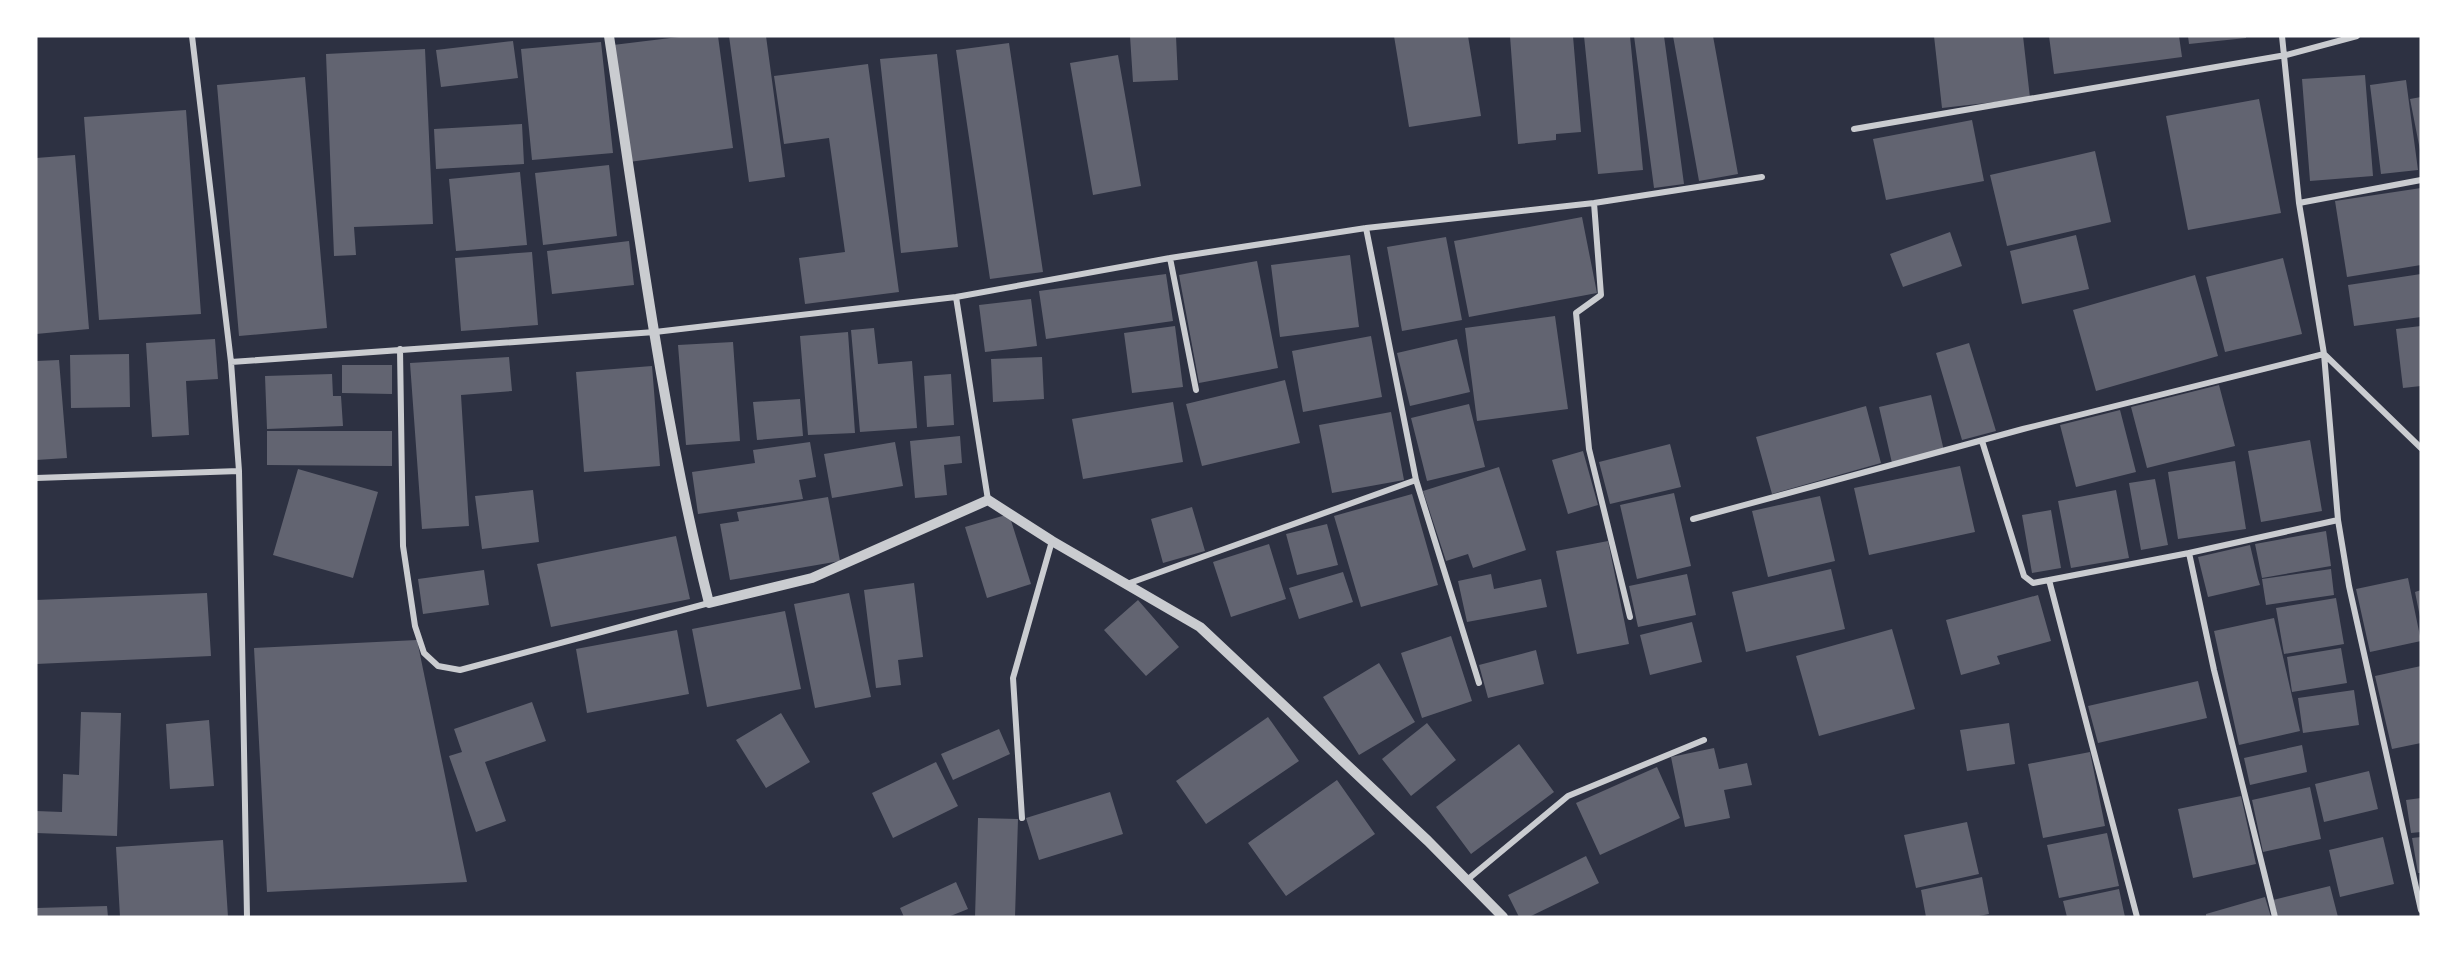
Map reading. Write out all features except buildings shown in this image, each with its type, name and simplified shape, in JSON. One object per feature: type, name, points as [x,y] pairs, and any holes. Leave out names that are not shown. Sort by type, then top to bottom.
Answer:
[{"type":"street","points":[[192,36],[231,362],[239,471],[248,917]]},
{"type":"street","points":[[609,36],[655,332],[698,560],[709,603]]},
{"type":"street","points":[[2282,36],[2286,55],[2299,203],[2324,354],[2338,520],[2349,586],[2421,910]]},
{"type":"street","points":[[1854,129],[2286,55],[2357,36]]},
{"type":"street","points":[[231,362],[655,332],[956,297],[1170,258],[1366,228],[1594,203],[1762,177]]},
{"type":"street","points":[[2299,203],[2421,180]]},
{"type":"street","points":[[1594,203],[1601,296],[1576,313],[1589,449],[1630,617]]},
{"type":"street","points":[[1366,228],[1416,480],[1479,683]]},
{"type":"street","points":[[1170,258],[1196,390]]},
{"type":"street","points":[[956,297],[988,500],[1052,541],[1200,627],[1428,841],[1503,917]]},
{"type":"street","points":[[400,349],[403,546],[415,626],[424,653],[438,666],[460,670],[709,603],[812,578],[988,500]]},
{"type":"street","points":[[1693,519],[1982,441],[2324,354]]},
{"type":"street","points":[[2324,354],[2421,448]]},
{"type":"street","points":[[1982,441],[2024,576],[2033,583],[2189,553],[2338,520]]},
{"type":"street","points":[[36,478],[239,471]]},
{"type":"street","points":[[1127,584],[1416,480]]},
{"type":"street","points":[[1022,818],[1013,678],[1052,541]]},
{"type":"street","points":[[2189,553],[2216,681],[2275,917]]},
{"type":"street","points":[[2049,580],[2137,917]]},
{"type":"street","points":[[1467,880],[1568,796],[1704,740]]}]
